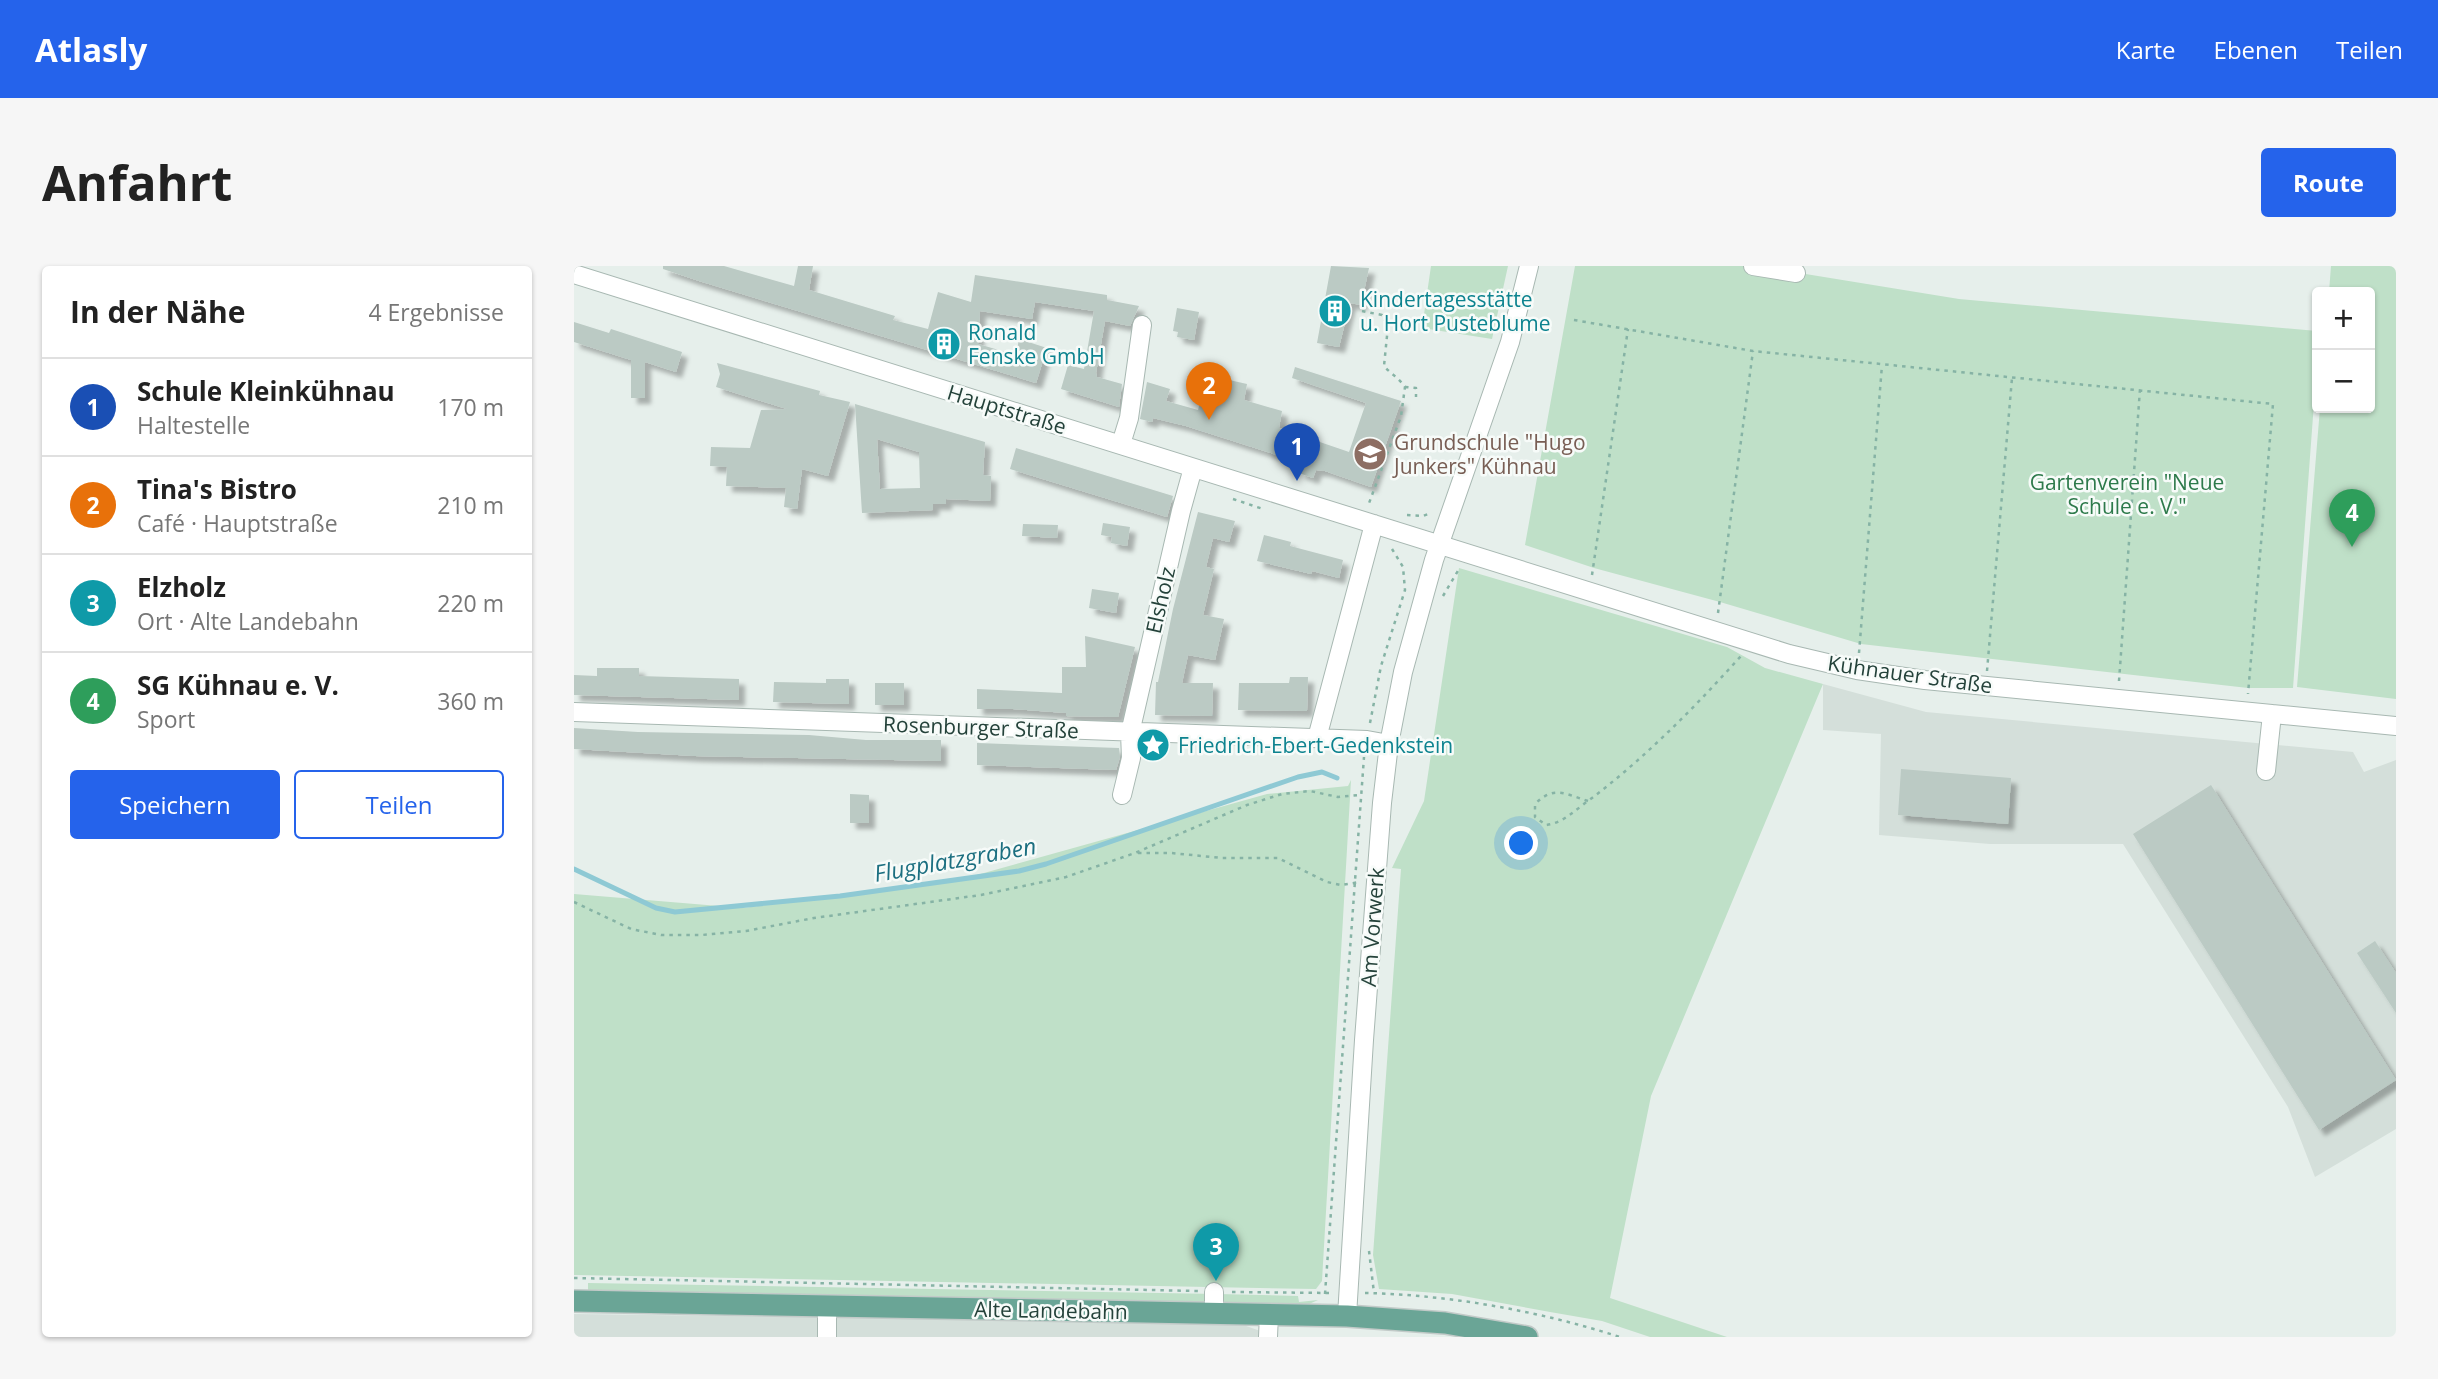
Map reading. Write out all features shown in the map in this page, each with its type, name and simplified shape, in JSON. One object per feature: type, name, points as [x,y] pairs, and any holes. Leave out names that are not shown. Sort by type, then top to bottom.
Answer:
[{"type":"main road","name":"Alte Landebahn","points":[[574,1301],[827,1307],[1214,1302],[1269,1314],[1445,1323],[1527,1337]]},
{"type":"street","name":"Am Vorwerk","points":[[1348,1316],[1376,883],[1384,774],[1389,744],[1403,672],[1439,545],[1510,342],[1530,266]]},
{"type":"street","points":[[1753,266],[1796,273]]},
{"type":"street","name":"Hauptstraße","points":[[574,274],[1439,545]]},
{"type":"street","points":[[1121,444],[1129,418],[1142,325]]},
{"type":"street","name":"Elsholz","points":[[1122,796],[1131,758],[1130,733],[1193,468]]},
{"type":"street","points":[[1317,738],[1374,524]]},
{"type":"street","name":"Kühnauer Straße","points":[[1439,545],[1752,643],[1857,670],[1986,686],[2396,726]]},
{"type":"street","name":"Rosenburger Straße","points":[[574,712],[1317,738],[1367,740],[1389,744]]},
{"type":"street","points":[[2266,771],[2272,714]]},
{"type":"street","points":[[827,1307],[827,1337]]},
{"type":"street","points":[[1268,1337],[1269,1314]]},
{"type":"path","points":[[1362,310],[1382,315],[1388,326],[1384,366],[1399,378],[1405,387],[1401,416],[1368,506]]},
{"type":"path","points":[[1574,320],[1753,351],[2012,378],[2140,388],[2273,404],[2246,711]]},
{"type":"path","points":[[1588,592],[1594,568],[1628,328]]},
{"type":"path","points":[[1715,631],[1753,351]]},
{"type":"path","points":[[1857,670],[1882,365]]},
{"type":"path","points":[[1986,686],[2012,378]]},
{"type":"path","points":[[1405,387],[1416,388],[1416,397]]},
{"type":"path","points":[[2118,699],[2140,388]]},
{"type":"path","points":[[1440,602],[1468,554]]},
{"type":"path","points":[[1588,801],[1559,792],[1545,794],[1535,804],[1535,817],[1546,825],[1558,824],[1609,785],[1696,706],[1752,643]]},
{"type":"path","points":[[574,902],[631,929],[661,935],[746,931],[981,895],[1066,877],[1135,853],[1247,805],[1282,794],[1310,791],[1338,797],[1360,795]]},
{"type":"path","points":[[1135,853],[1278,859],[1328,883],[1376,883]]},
{"type":"path","points":[[1369,1248],[1374,1294]]},
{"type":"shaded area","points":[[1823,684],[1926,712],[2353,752],[2364,772],[2396,760],[2396,1129],[2315,1177],[2288,1107],[2123,844],[1990,844],[1879,835],[1881,734],[1823,730]]},
{"type":"shaded area","points":[[574,1314],[1238,1323],[1277,1337],[574,1337]]},
{"type":"green space","points":[[1431,266],[1508,266],[1492,339],[1422,328]]},
{"type":"green space","name":"Gartenverein \"Neue Schule e. V.\"","points":[[1575,266],[1757,266],[1959,299],[2312,331],[2313,413],[2293,688],[2248,688],[1861,644],[1594,568],[1525,545]]},
{"type":"green space","points":[[2331,266],[2396,266],[2396,699],[2297,687],[2320,413],[2375,413],[2375,287],[2329,287]]},
{"type":"green space","points":[[1459,568],[1727,647],[1765,668],[1823,684],[1651,1096],[1610,1298],[1727,1337],[1650,1337],[1602,1321],[1452,1294],[1379,1289],[1373,1255],[1401,869],[1392,868],[1424,801]]},
{"type":"green space","points":[[1351,780],[1322,1281],[1316,1289],[574,1275],[574,894],[743,908],[966,878],[1267,794],[1348,786]]},
{"type":"green space","points":[[588,1283],[1217,1294],[1298,1296],[1299,1302],[1318,1300],[1307,1305],[588,1292]]},
{"type":"building","points":[[663,266],[724,266],[794,286],[798,266],[813,266],[809,290],[895,316],[893,320],[928,329],[938,292],[971,302],[975,275],[1107,295],[1107,300],[1139,306],[1130,326],[1105,321],[1096,373],[1097,377],[1122,384],[1119,407],[1061,389],[1068,365],[1084,369],[1094,311],[1035,302],[1032,319],[980,311],[978,344],[1016,355],[1019,339],[1047,348],[1036,383],[699,281],[663,269]]},
{"type":"building","name":"Kindertagesstätte u. Hort Pusteblume","points":[[1331,266],[1369,268],[1361,305],[1350,303],[1339,347],[1317,343]]},
{"type":"building","points":[[1177,308],[1199,312],[1194,340],[1177,337],[1178,332],[1173,331]]},
{"type":"building","points":[[574,322],[609,333],[611,329],[682,352],[676,372],[645,362],[645,398],[631,398],[631,360],[574,342]]},
{"type":"building","points":[[717,363],[820,391],[819,395],[850,402],[828,476],[802,469],[797,509],[784,507],[786,488],[726,486],[727,467],[710,466],[711,447],[750,448],[761,410],[787,409],[716,387],[720,374]]},
{"type":"building","points":[[1295,367],[1401,401],[1371,487],[1325,471],[1316,470],[1313,478],[1299,473],[1301,465],[1282,459],[1283,457],[1186,426],[1153,418],[1152,422],[1140,419],[1147,382],[1170,389],[1166,401],[1198,410],[1207,375],[1247,384],[1244,400],[1282,411],[1279,428],[1349,452],[1366,403],[1292,378]]},
{"type":"building","points":[[855,404],[985,442],[983,475],[991,476],[990,501],[946,499],[946,504],[933,504],[933,510],[862,513]],"holes":[[[877,439],[919,452],[920,488],[880,489]]]},
{"type":"building","points":[[1016,448],[1173,496],[1167,517],[1010,469]]},
{"type":"building","points":[[1198,512],[1235,521],[1229,542],[1213,538],[1206,567],[1214,569],[1203,615],[1224,619],[1215,660],[1188,655],[1182,683],[1213,683],[1212,716],[1155,715],[1156,682]]},
{"type":"building","points":[[1103,523],[1130,527],[1127,546],[1111,543],[1112,537],[1101,535]]},
{"type":"building","points":[[1023,524],[1058,525],[1057,538],[1022,536]]},
{"type":"building","points":[[1264,535],[1291,542],[1290,546],[1343,560],[1339,578],[1257,561]]},
{"type":"building","points":[[1092,589],[1119,593],[1116,613],[1089,608]]},
{"type":"building","points":[[1085,636],[1135,647],[1118,717],[977,709],[977,689],[1062,693],[1062,667],[1086,667]]},
{"type":"building","points":[[597,668],[639,668],[639,676],[739,679],[739,700],[574,695],[574,675],[597,676]]},
{"type":"building","points":[[1290,677],[1308,677],[1307,711],[1238,710],[1239,683],[1289,683]]},
{"type":"building","points":[[826,679],[849,679],[849,704],[773,702],[774,682],[826,683]]},
{"type":"building","points":[[875,683],[904,683],[904,705],[875,705]]},
{"type":"building","points":[[574,728],[809,735],[866,740],[941,740],[941,761],[695,756],[574,749]]},
{"type":"building","points":[[977,743],[1119,748],[1120,757],[1116,770],[977,765]]},
{"type":"building","points":[[1901,769],[2011,778],[2008,824],[1898,815]]},
{"type":"building","points":[[2211,785],[2396,1080],[2319,1130],[2133,834]]},
{"type":"building","points":[[850,794],[869,795],[869,823],[850,823]]},
{"type":"building","points":[[2375,941],[2396,973],[2396,1013],[2357,953]]},
{"type":"waterway","name":"Flugplatzgraben","points":[[574,869],[656,908],[675,912],[840,896],[1019,871],[1298,777],[1322,772],[1337,778]]},
{"type":"place","name":"Kindertagesstätte u. Hort Pusteblume","points":[[1335,311]]},
{"type":"place","name":"Ronald Fenske GmbH","points":[[944,344]]},
{"type":"place","name":"Tina's Bistro","points":[[1209,420]]},
{"type":"place","name":"Grundschule \"Hugo Junkers\" Kühnau","points":[[1370,454]]},
{"type":"place","name":"Schule Kleinkühnau","points":[[1297,481]]},
{"type":"place","name":"SG Kühnau e. V.","points":[[2352,547]]},
{"type":"place","name":"Friedrich-Ebert-Gedenkstein","points":[[1153,745]]},
{"type":"place","name":"Elzholz","points":[[1216,1281]]}]
